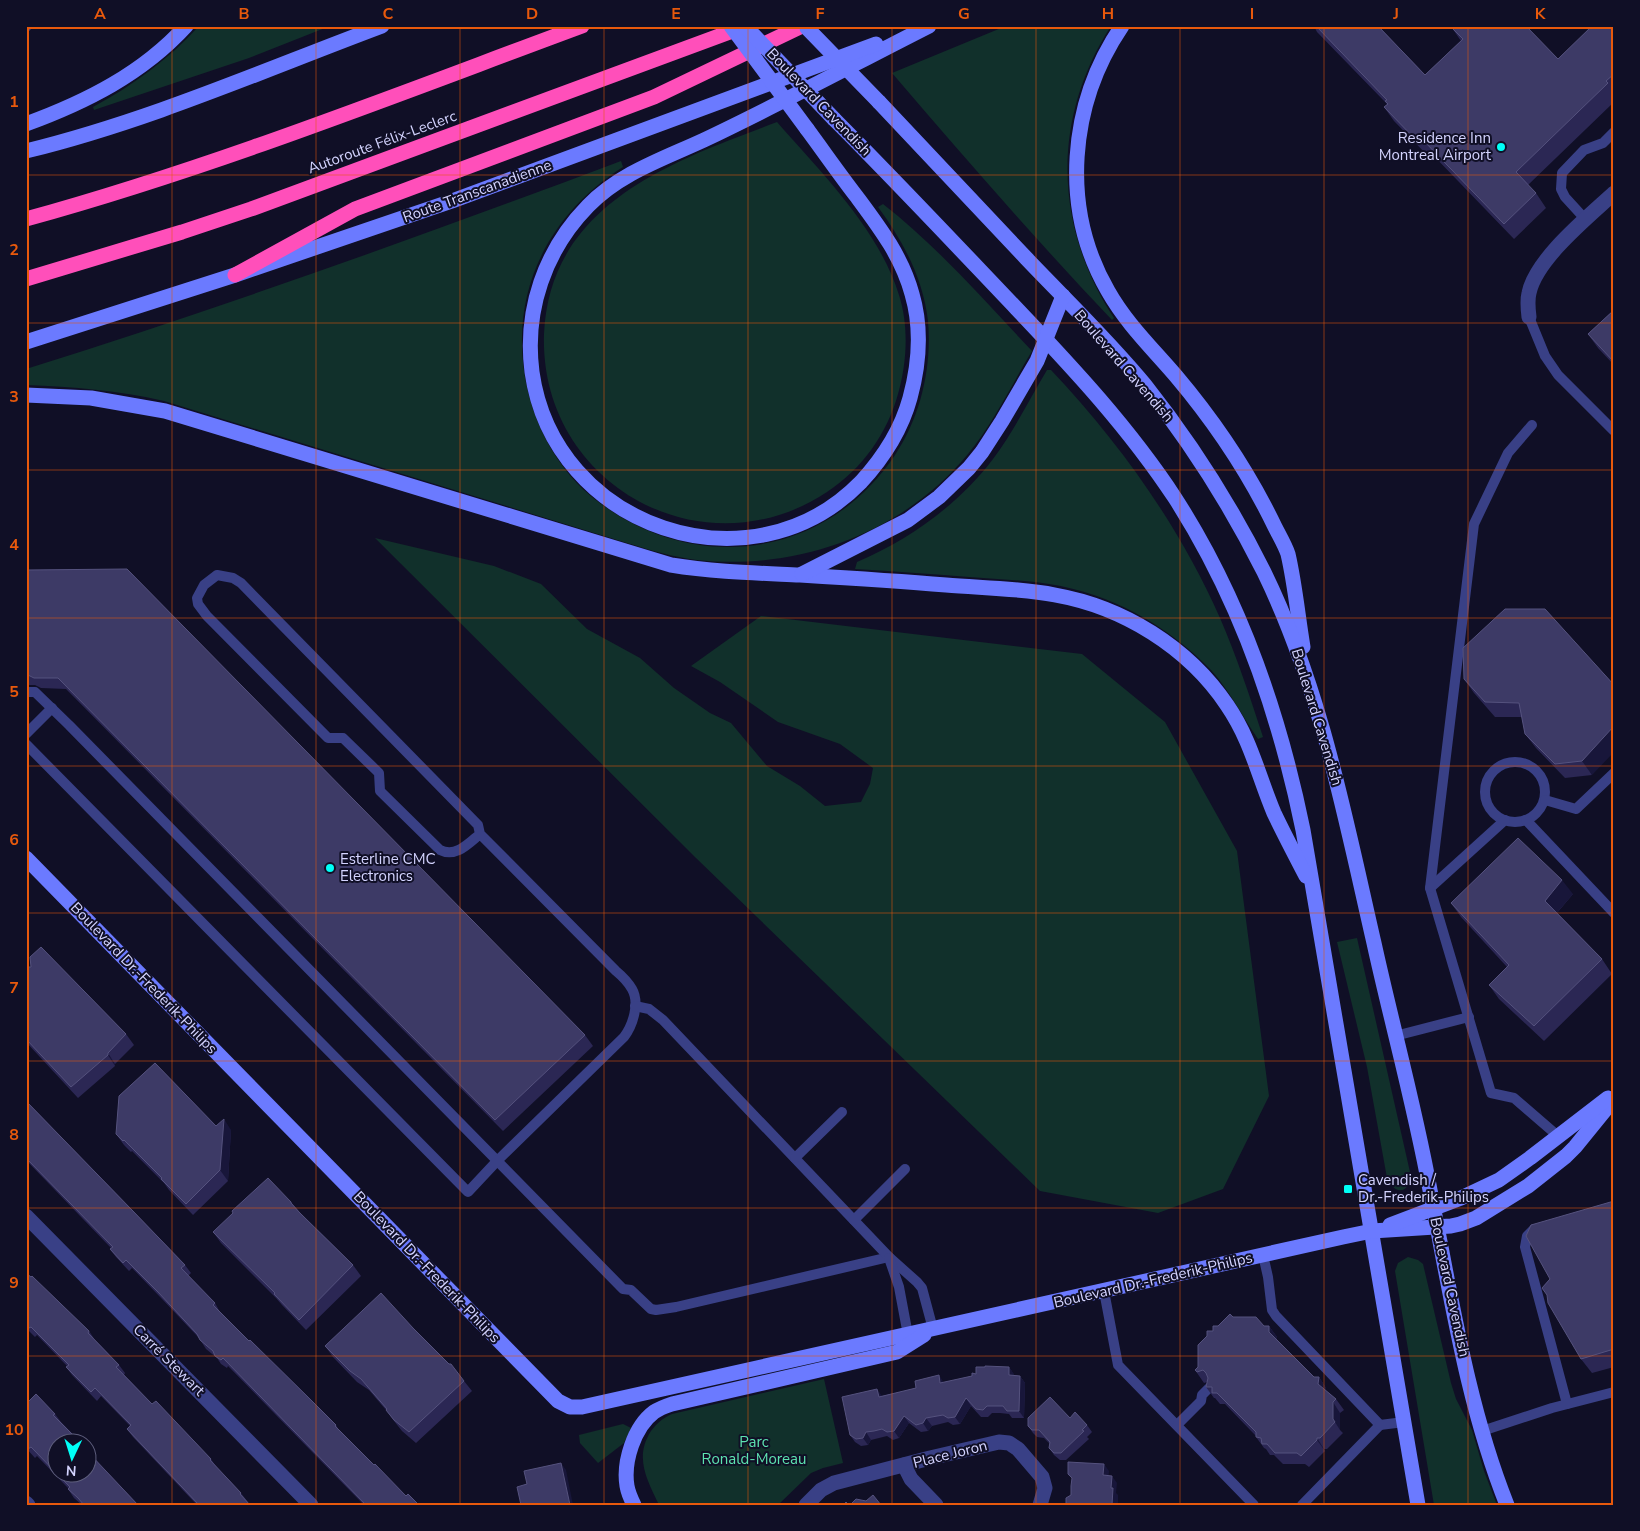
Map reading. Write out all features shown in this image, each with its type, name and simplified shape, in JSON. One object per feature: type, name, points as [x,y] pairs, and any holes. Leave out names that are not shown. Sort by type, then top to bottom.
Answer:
[{"type":"highway","points":[[26,219],[98,199],[208,163],[582,26]]},
{"type":"highway","name":"Autoroute Félix-Leclerc","points":[[26,279],[242,212],[746,26]]},
{"type":"highway","points":[[235,275],[355,209],[654,97],[805,27]]},
{"type":"main road","points":[[26,124],[67,109],[101,92],[137,70],[186,26]]},
{"type":"main road","points":[[26,151],[63,142],[176,105],[382,26]]},
{"type":"main road","points":[[731,26],[807,129],[883,232],[895,251],[905,272],[917,314],[918,337],[917,365],[907,410],[898,432],[872,470],[854,489],[834,506],[790,528],[770,534],[745,538],[720,538],[699,536],[656,526],[619,508],[584,480],[568,461],[556,440],[538,399],[531,360],[530,336],[538,288],[559,242],[571,224],[590,204],[624,177],[703,141],[930,26]]},
{"type":"main road","name":"Boulevard Cavendish","points":[[746,26],[1084,380],[1139,447],[1175,498],[1222,583],[1257,661],[1285,747],[1303,830],[1418,1505]]},
{"type":"main road","name":"Route Transcanadienne","points":[[26,342],[235,275],[452,201],[923,26]]},
{"type":"main road","points":[[1122,26],[1091,85],[1080,127],[1076,152],[1078,203],[1088,246],[1106,289],[1119,310],[1207,416],[1242,468],[1274,525],[1287,553],[1309,681]]},
{"type":"main road","name":"Boulevard Cavendish","points":[[805,27],[1090,324],[1142,382],[1190,446],[1220,493],[1251,548],[1275,597],[1309,681],[1341,799],[1482,1431],[1496,1476],[1508,1505]]},
{"type":"main road","points":[[800,575],[908,520],[953,484],[969,468],[992,436],[1037,361],[1063,296]]},
{"type":"main road","points":[[26,395],[91,398],[165,411],[670,565],[712,571],[800,575],[1008,590],[1056,595],[1108,610],[1156,635],[1185,658],[1199,671],[1230,710],[1250,748],[1274,812],[1312,888]]},
{"type":"main road","name":"Boulevard Dr.-Frederik-Philips","points":[[26,858],[564,1405],[582,1407],[1372,1231],[1462,1198],[1499,1180],[1614,1093]]},
{"type":"main road","name":"Boulevard Dr.-Frederik-Philips","points":[[1372,1231],[1437,1227],[1468,1222],[1528,1186],[1575,1147],[1614,1099]]},
{"type":"main road","name":"Boulevard Dr.-Frederik-Philips","points":[[634,1505],[627,1487],[627,1470],[632,1446],[638,1433],[650,1416],[666,1406],[897,1352],[933,1329]]},
{"type":"street","points":[[1529,317],[1529,293],[1533,280],[1555,251],[1614,192]]},
{"type":"street","name":"Carré Stewart","points":[[26,1216],[311,1505]]},
{"type":"street","name":"Place Joron","points":[[806,1505],[827,1486],[989,1443],[1009,1444],[1018,1450],[1042,1477],[1045,1488],[1040,1505]]},
{"type":"street","points":[[904,1465],[911,1479],[936,1505]]},
{"type":"lane","points":[[1586,220],[1565,197],[1561,189],[1560,180],[1562,173],[1584,150],[1603,143],[1614,132]]},
{"type":"lane","points":[[1529,317],[1545,356],[1558,375],[1614,432]]},
{"type":"lane","points":[[1532,425],[1508,453],[1474,524],[1430,888],[1491,1093],[1514,1098],[1558,1136]]},
{"type":"lane","points":[[26,744],[468,1192],[497,1161],[620,1042],[629,1030],[632,1022],[634,991],[480,834],[478,824],[242,583],[233,578],[217,576],[204,585],[197,598],[198,604],[207,616],[328,738],[343,738],[379,774],[380,791],[440,850],[445,853],[457,851],[480,834]]},
{"type":"lane","points":[[26,692],[35,692],[52,708],[623,1289],[631,1290],[643,1303],[656,1310],[676,1308],[889,1257]]},
{"type":"lane","points":[[26,734],[52,708]]},
{"type":"lane","points":[[1512,761],[1523,762],[1539,772],[1544,780],[1545,800],[1534,816],[1526,820],[1516,822],[1505,820],[1492,812],[1485,798],[1485,788],[1488,778],[1502,764],[1512,761]]},
{"type":"lane","points":[[1545,800],[1576,810],[1614,773]]},
{"type":"lane","points":[[1430,888],[1505,820]]},
{"type":"lane","points":[[1526,820],[1614,913]]},
{"type":"lane","points":[[634,1006],[649,1009],[663,1020],[889,1257],[917,1282],[922,1288],[933,1329]]},
{"type":"lane","points":[[1395,1036],[1468,1017]]},
{"type":"lane","points":[[795,1158],[842,1112]]},
{"type":"lane","points":[[854,1220],[905,1169]]},
{"type":"lane","points":[[1541,1225],[1527,1236],[1525,1247],[1567,1404]]},
{"type":"lane","points":[[1263,1256],[1272,1310],[1276,1316],[1380,1425]]},
{"type":"lane","points":[[889,1257],[899,1287],[908,1335]]},
{"type":"lane","points":[[1104,1291],[1118,1365],[1254,1505]]},
{"type":"lane","points":[[1177,1425],[1201,1401],[1202,1395],[1209,1388]]},
{"type":"lane","points":[[1482,1431],[1567,1404],[1614,1392]]},
{"type":"lane","points":[[1302,1505],[1380,1425],[1404,1422]]},
{"type":"green space","points":[[199,26],[330,26],[249,58],[94,110],[93,107],[136,81],[163,61]]},
{"type":"green space","points":[[1006,26],[1111,26],[1091,62],[1078,98],[1070,135],[1068,173],[1071,210],[1080,247],[1094,283],[1114,318],[1112,320],[1001,198],[892,73]]},
{"type":"green space","points":[[777,122],[847,203],[878,248],[890,271],[899,295],[904,319],[906,344],[901,382],[887,423],[872,449],[851,473],[827,492],[779,515],[729,523],[681,518],[637,500],[598,471],[569,433],[550,387],[544,334],[552,289],[568,251],[593,219],[624,193],[660,171],[698,153]]},
{"type":"green space","points":[[621,161],[623,167],[600,183],[580,201],[548,243],[536,267],[528,292],[523,318],[523,367],[533,409],[551,448],[563,466],[592,497],[630,522],[671,539],[712,546],[754,545],[794,536],[831,517],[866,490],[895,455],[912,424],[923,391],[928,356],[928,321],[922,290],[917,275],[896,233],[878,207],[883,204],[942,256],[1032,351],[994,417],[968,454],[942,482],[912,505],[880,525],[846,541],[810,552],[773,559],[735,562],[697,560],[636,546],[164,401],[130,394],[26,385],[26,369],[325,269]]},
{"type":"green space","points":[[1047,370],[1051,370],[1101,427],[1146,487],[1186,551],[1220,618],[1243,677],[1263,737],[1258,739],[1224,686],[1194,654],[1176,639],[1137,614],[1095,595],[1049,584],[855,569],[857,562],[914,532],[949,506],[965,491],[1001,448]]},
{"type":"green space","points":[[375,538],[494,566],[541,584],[587,629],[640,658],[674,688],[710,713],[731,723],[767,766],[800,786],[825,806],[861,802],[870,784],[873,768],[840,744],[778,722],[720,682],[691,666],[761,616],[1082,654],[1165,722],[1237,851],[1269,1096],[1223,1189],[1158,1213],[1040,1191],[696,858]]},
{"type":"green space","points":[[1357,938],[1410,1172],[1409,1184],[1403,1190],[1395,1188],[1387,1178],[1367,1067],[1337,942]]},
{"type":"green space","points":[[1408,1257],[1418,1260],[1423,1264],[1451,1383],[1456,1399],[1472,1430],[1484,1471],[1497,1505],[1434,1505],[1395,1271],[1398,1263]]},
{"type":"green space","name":"Parc Ronald-Moreau","points":[[824,1379],[843,1463],[811,1473],[778,1505],[659,1505],[650,1487],[644,1468],[643,1450],[651,1431],[660,1421],[672,1414]]},
{"type":"green space","points":[[623,1424],[631,1428],[624,1443],[598,1463],[580,1443],[579,1435]]},
{"type":"building","points":[[1316,26],[1378,26],[1425,75],[1463,39],[1452,28],[1453,26],[1526,26],[1558,59],[1592,26],[1614,26],[1614,74],[1606,81],[1608,83],[1516,172],[1536,193],[1504,224],[1421,138],[1418,142],[1384,107],[1388,104],[1385,101],[1387,100]]},
{"type":"building","points":[[1614,310],[1614,362],[1588,334]]},
{"type":"building","name":"Esterline CMC Electronics","points":[[127,569],[585,1035],[495,1120],[58,678],[34,678],[26,674],[26,570]]},
{"type":"building","points":[[1505,609],[1545,609],[1614,685],[1614,726],[1582,761],[1555,764],[1525,734],[1519,703],[1485,702],[1464,679],[1463,648]]},
{"type":"building","points":[[1518,838],[1562,880],[1545,901],[1602,959],[1534,1026],[1489,985],[1509,965],[1451,903]]},
{"type":"building","points":[[41,947],[126,1034],[108,1055],[71,1087],[26,1039],[26,967],[31,967],[30,957]]},
{"type":"building","points":[[155,1063],[216,1126],[224,1119],[220,1170],[186,1204],[116,1134],[119,1096]]},
{"type":"building","points":[[26,1101],[185,1265],[181,1268],[215,1303],[213,1305],[312,1401],[374,1465],[406,1496],[408,1494],[419,1505],[366,1505],[223,1358],[221,1360],[215,1356],[213,1351],[200,1340],[197,1334],[126,1260],[123,1263],[110,1249],[113,1247],[26,1158]]},
{"type":"building","points":[[268,1178],[300,1213],[353,1265],[299,1320],[275,1293],[213,1232],[233,1213],[232,1211]]},
{"type":"building","points":[[1614,1201],[1614,1349],[1581,1359],[1548,1303],[1547,1295],[1542,1288],[1550,1279],[1526,1236],[1531,1225]]},
{"type":"building","points":[[26,1273],[32,1276],[89,1331],[88,1333],[119,1365],[116,1367],[152,1404],[156,1401],[211,1459],[250,1505],[199,1505],[127,1429],[131,1425],[95,1388],[91,1392],[66,1367],[69,1365],[31,1327],[26,1326]]},
{"type":"building","points":[[381,1293],[413,1328],[451,1364],[464,1381],[409,1432],[394,1420],[361,1379],[350,1371],[325,1346]]},
{"type":"building","points":[[1230,1314],[1233,1317],[1256,1317],[1264,1326],[1269,1326],[1269,1332],[1314,1377],[1319,1377],[1318,1384],[1336,1399],[1333,1402],[1333,1419],[1335,1422],[1301,1456],[1297,1453],[1275,1453],[1267,1444],[1262,1444],[1261,1438],[1256,1437],[1256,1432],[1217,1393],[1212,1393],[1212,1387],[1206,1387],[1208,1378],[1206,1373],[1203,1370],[1197,1372],[1195,1370],[1198,1367],[1198,1345],[1207,1336],[1207,1331],[1213,1331],[1213,1326],[1218,1326]]},
{"type":"building","points":[[976,1367],[1009,1367],[1009,1375],[1020,1376],[1019,1411],[1007,1411],[1003,1406],[987,1406],[983,1410],[976,1409],[966,1398],[955,1417],[948,1418],[943,1415],[926,1418],[923,1423],[916,1425],[904,1416],[894,1431],[887,1432],[882,1429],[866,1432],[863,1438],[856,1439],[850,1435],[842,1397],[877,1389],[879,1397],[916,1388],[915,1381],[939,1375],[940,1383],[972,1376],[972,1373],[976,1374]]},
{"type":"building","points":[[36,1394],[72,1434],[48,1434],[48,1464],[31,1447],[28,1449],[26,1447],[26,1404]]},
{"type":"building","points":[[1050,1397],[1070,1418],[1075,1412],[1087,1425],[1082,1430],[1084,1431],[1061,1453],[1054,1453],[1049,1448],[1050,1442],[1039,1430],[1032,1430],[1028,1426],[1028,1418]]},
{"type":"building","points":[[1068,1462],[1104,1464],[1103,1475],[1112,1476],[1112,1505],[1066,1505],[1066,1498],[1071,1495],[1072,1478],[1068,1474]]},
{"type":"building","points":[[98,1463],[138,1505],[84,1505],[68,1489],[70,1487],[67,1484],[98,1484]]},
{"type":"building","points":[[561,1463],[570,1505],[521,1505],[517,1487],[527,1484],[524,1471]]},
{"type":"building","points":[[873,1495],[881,1505],[850,1505],[856,1499],[866,1501]]},
{"type":"place","name":"Residence Inn Montreal Airport","points":[[1501,147]]},
{"type":"place","name":"Esterline CMC Electronics","points":[[330,868]]},
{"type":"place","name":"Cavendish / Dr.-Frederik-Philips","points":[[1348,1189]]}]
